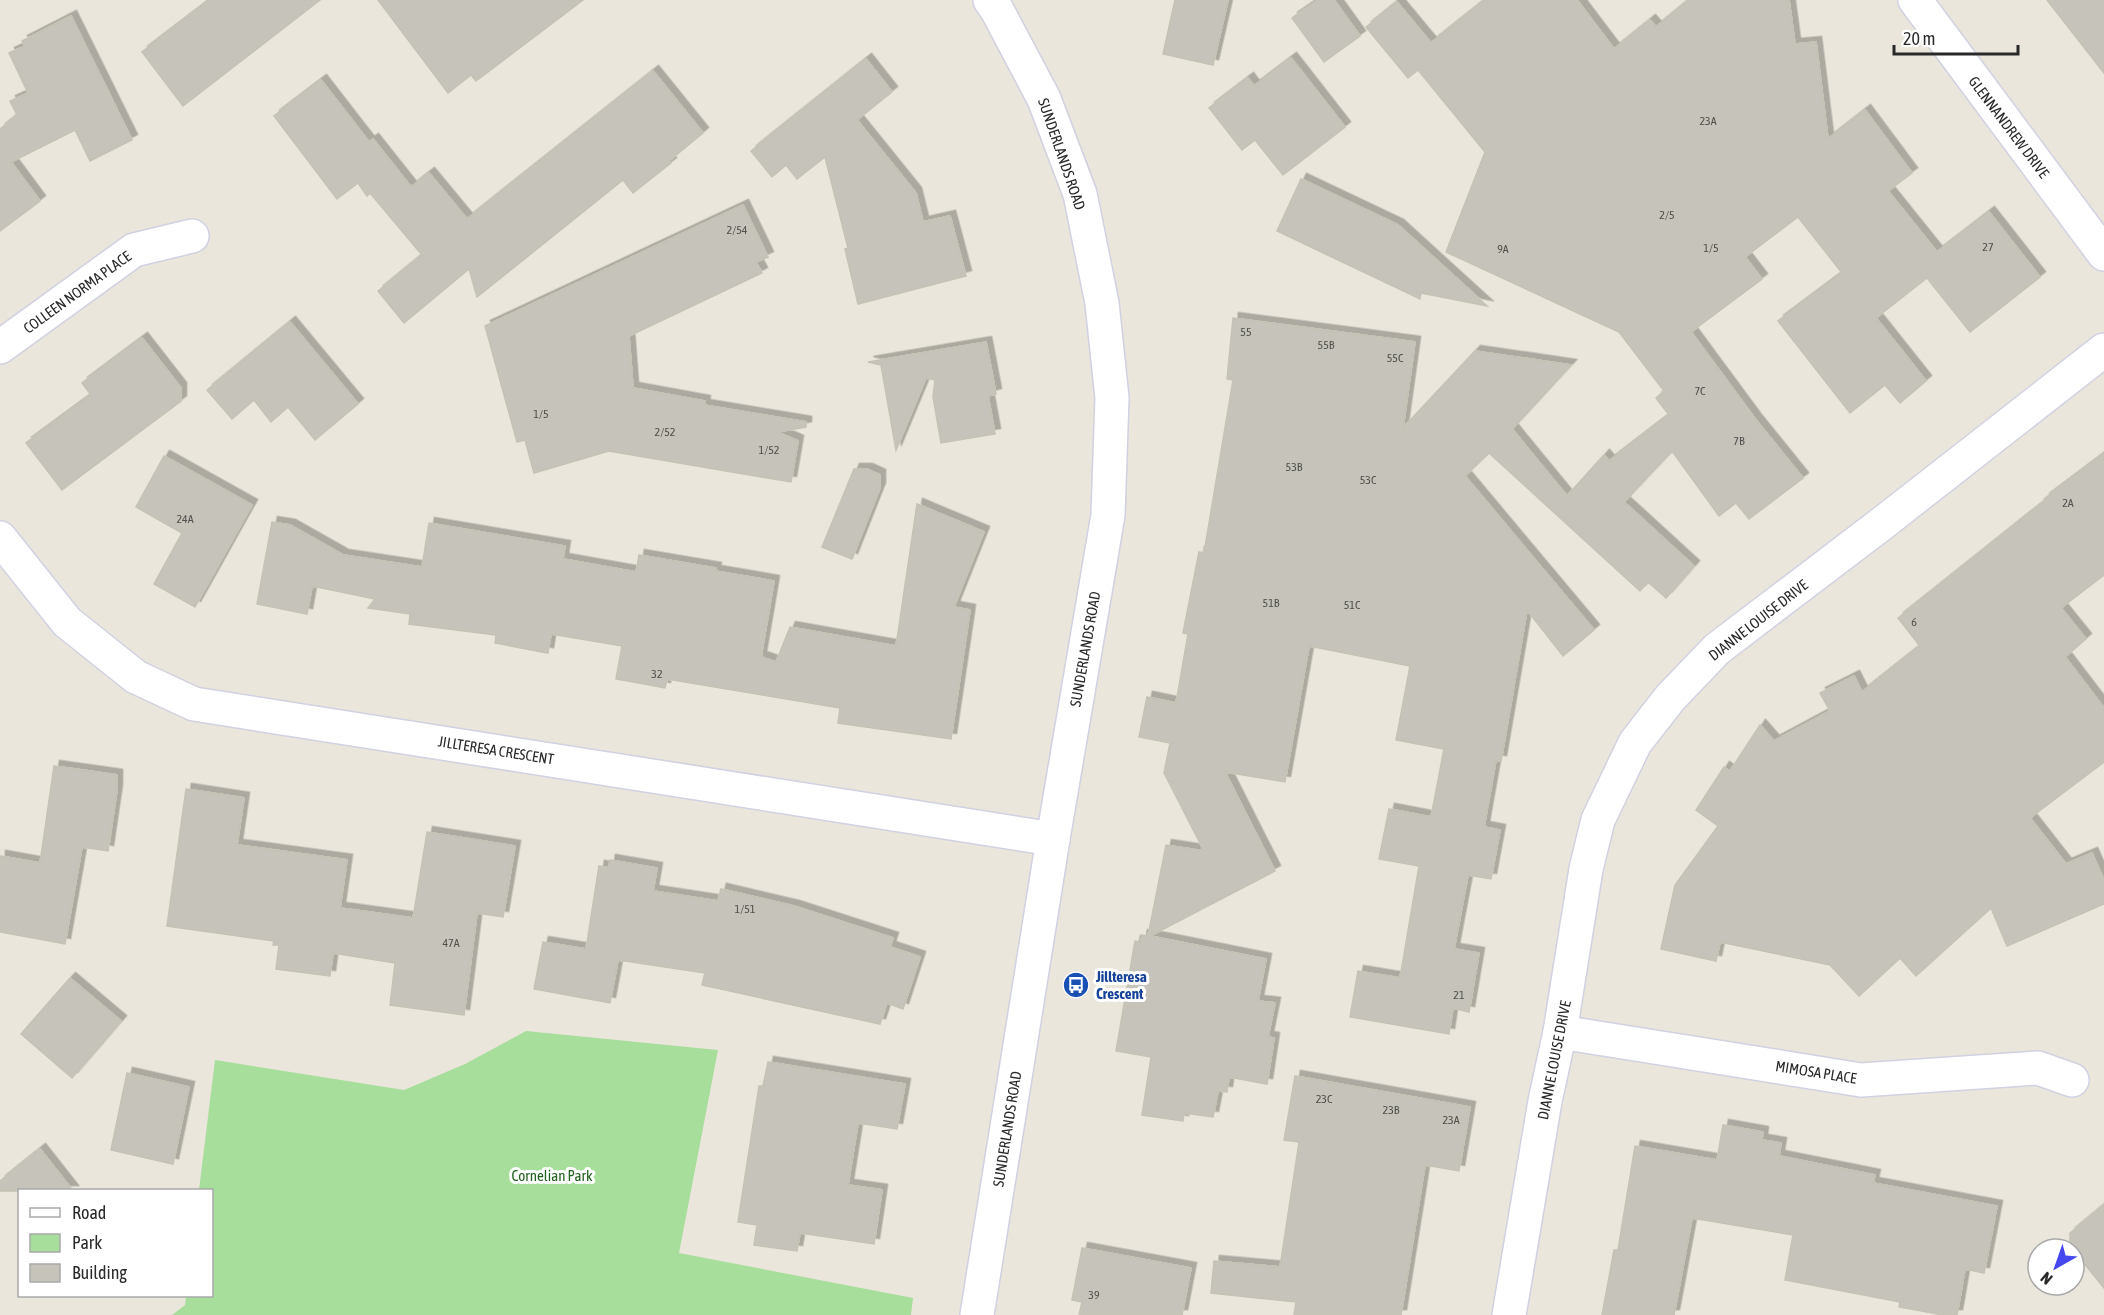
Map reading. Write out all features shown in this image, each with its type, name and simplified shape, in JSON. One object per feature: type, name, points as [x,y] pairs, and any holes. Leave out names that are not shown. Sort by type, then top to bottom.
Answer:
[{"type":"street","name":"SUNDERLANDS ROAD","points":[[977,1315],[1053,839],[1108,515],[1112,398],[1102,303],[1080,194],[1044,99],[990,0]]},
{"type":"street","name":"GLENNANDREW DRIVE","points":[[1915,0],[2104,254]]},
{"type":"street","name":"COLLEEN NORMA PLACE","points":[[0,347],[134,250],[192,236]]},
{"type":"street","name":"DIANNE LOUISE DRIVE","points":[[1509,1315],[1545,1101],[1560,1032],[1586,868],[1598,820],[1631,752],[1649,723],[1689,677],[1717,650],[2104,350]]},
{"type":"street","name":"JILLTERESA CRESCENT","points":[[0,538],[67,622],[136,677],[194,704],[1053,839]]},
{"type":"street","name":"MIMOSA PLACE","points":[[1560,1032],[1861,1080],[2038,1068],[2072,1080]]},
{"type":"green space","name":"Cornelian Park","points":[[526,1031],[718,1050],[679,1253],[913,1298],[911,1315],[172,1315],[185,1305],[186,1297],[213,1297],[213,1189],[199,1189],[215,1060],[404,1090],[465,1064]]},
{"type":"building","points":[[210,0],[320,0],[183,106],[142,52]]},
{"type":"building","points":[[378,0],[583,0],[476,81],[471,75],[448,93]]},
{"type":"building","points":[[1175,0],[1228,0],[1213,65],[1163,54]]},
{"type":"building","points":[[1318,0],[1334,0],[1360,36],[1324,62],[1292,18]]},
{"type":"building","points":[[1485,0],[1577,0],[1614,49],[1650,20],[1656,27],[1689,0],[1789,0],[1795,44],[1816,42],[1828,139],[1865,110],[1912,173],[1888,191],[1937,252],[1989,212],[2040,277],[1970,332],[1927,278],[1876,318],[1926,381],[1900,403],[1885,385],[1850,413],[1778,321],[1842,273],[1798,217],[1745,257],[1762,279],[1691,332],[1756,420],[1803,478],[1749,519],[1736,503],[1719,516],[1672,451],[1624,502],[1694,566],[1666,598],[1648,582],[1640,591],[1489,453],[1465,476],[1594,630],[1563,656],[1527,610],[1501,761],[1496,760],[1484,827],[1500,830],[1491,879],[1468,875],[1454,949],[1479,953],[1469,1012],[1453,1008],[1449,1034],[1350,1017],[1358,971],[1400,978],[1419,866],[1379,859],[1389,809],[1431,817],[1444,749],[1396,740],[1410,666],[1309,646],[1285,782],[1225,772],[1275,871],[1150,936],[1266,959],[1258,1001],[1275,1003],[1268,1037],[1274,1038],[1267,1084],[1229,1077],[1227,1092],[1218,1091],[1213,1117],[1184,1113],[1183,1121],[1142,1115],[1151,1057],[1116,1051],[1135,941],[1141,942],[1142,935],[1148,936],[1166,845],[1204,851],[1164,773],[1170,743],[1139,737],[1147,697],[1176,703],[1188,634],[1183,633],[1199,552],[1204,553],[1233,380],[1227,379],[1233,318],[1415,342],[1403,428],[1475,351],[1571,365],[1512,429],[1567,496],[1604,455],[1609,461],[1669,415],[1656,398],[1664,391],[1619,332],[1446,252],[1485,152],[1418,70],[1408,78],[1366,27],[1397,2],[1431,43]]},
{"type":"building","points":[[2047,0],[2104,0],[2104,73]]},
{"type":"building","points":[[71,16],[132,140],[90,161],[75,130],[11,162],[40,201],[0,231],[0,129],[17,115],[10,101],[28,93],[9,53],[25,46],[22,41]]},
{"type":"building","points":[[1291,58],[1345,127],[1283,175],[1255,140],[1242,150],[1209,108],[1248,78],[1254,86]]},
{"type":"building","points":[[866,59],[892,92],[857,120],[916,193],[923,222],[950,216],[966,276],[858,304],[845,249],[848,248],[825,157],[797,179],[786,165],[772,177],[751,151]]},
{"type":"building","points":[[653,71],[703,133],[669,161],[671,163],[633,193],[623,180],[477,297],[469,269],[404,323],[378,291],[422,255],[370,193],[367,196],[358,183],[337,199],[274,116],[321,80],[369,142],[373,139],[411,187],[429,173],[467,219]]},
{"type":"building","points":[[1301,179],[1398,225],[1487,306],[1421,293],[1420,299],[1277,231]]},
{"type":"building","points":[[743,205],[768,257],[756,262],[762,273],[629,336],[633,388],[705,401],[704,405],[806,422],[806,427],[777,432],[798,441],[791,482],[609,451],[534,473],[525,440],[517,442],[485,326]]},
{"type":"building","points":[[290,322],[358,404],[315,440],[288,407],[271,422],[254,400],[232,419],[207,390]]},
{"type":"building","points":[[142,338],[181,388],[181,401],[62,490],[26,443],[91,395],[82,383]]},
{"type":"building","points":[[986,342],[996,394],[988,396],[995,434],[941,443],[933,397],[935,380],[926,378],[896,450],[881,365],[868,362]]},
{"type":"building","points":[[2104,454],[2104,575],[2061,608],[2086,639],[2065,657],[2104,708],[2104,762],[2030,818],[2066,864],[2092,853],[2104,880],[2104,904],[2007,946],[1991,908],[1916,976],[1900,958],[1859,996],[1830,965],[1720,942],[1716,961],[1661,949],[1675,885],[1718,826],[1696,810],[1724,767],[1730,771],[1760,725],[1774,741],[1830,711],[1820,693],[1854,676],[1862,692],[1920,646],[1898,618],[2045,501],[2044,499]]},
{"type":"building","points":[[164,456],[252,505],[195,607],[154,584],[182,533],[136,507]]},
{"type":"building","points":[[854,469],[867,469],[880,475],[880,488],[852,559],[822,547]]},
{"type":"building","points":[[917,504],[984,532],[954,607],[970,610],[951,739],[838,723],[840,708],[667,679],[665,688],[616,679],[622,646],[551,634],[548,653],[495,643],[496,635],[409,624],[410,614],[368,608],[375,599],[312,586],[307,614],[257,604],[272,522],[290,525],[343,555],[422,567],[429,523],[565,546],[563,559],[636,572],[639,555],[774,581],[761,657],[776,662],[790,627],[896,646]]},
{"type":"building","points":[[54,766],[117,775],[108,851],[82,847],[65,944],[0,932],[0,856],[40,863]]},
{"type":"building","points":[[186,789],[244,798],[237,845],[347,860],[340,908],[413,918],[427,832],[515,846],[503,917],[477,913],[464,1015],[390,1005],[395,963],[333,953],[330,976],[276,969],[279,945],[273,945],[274,941],[167,926]]},
{"type":"building","points":[[610,860],[657,868],[653,891],[718,901],[721,889],[794,906],[893,938],[890,947],[920,957],[903,1009],[887,1003],[880,1024],[702,985],[705,973],[618,960],[610,1003],[534,989],[543,942],[586,949],[599,866],[609,868]]},
{"type":"building","points":[[70,978],[121,1021],[72,1078],[21,1034]]},
{"type":"building","points":[[768,1062],[905,1084],[897,1129],[858,1123],[848,1185],[882,1190],[874,1244],[800,1233],[797,1251],[754,1245],[757,1225],[738,1222],[759,1086],[763,1086]]},
{"type":"building","points":[[127,1073],[189,1087],[173,1164],[111,1150]]},
{"type":"building","points":[[1295,1076],[1470,1107],[1459,1171],[1425,1165],[1401,1315],[1294,1315],[1296,1302],[1211,1293],[1214,1261],[1280,1267],[1299,1142],[1284,1140]]},
{"type":"building","points":[[1723,1125],[1763,1132],[1762,1140],[1781,1143],[1779,1156],[1875,1175],[1873,1183],[1997,1206],[1984,1273],[1965,1269],[1957,1315],[1943,1315],[1899,1307],[1900,1302],[1785,1280],[1793,1235],[1692,1218],[1674,1315],[1602,1315],[1614,1250],[1618,1250],[1635,1146],[1717,1160]]},
{"type":"building","points":[[40,1149],[71,1189],[0,1191],[0,1181]]},
{"type":"building","points":[[2104,1205],[2104,1288],[2086,1266],[2086,1237],[2070,1237],[2070,1233]]},
{"type":"building","points":[[1082,1248],[1191,1268],[1182,1315],[1079,1315],[1082,1302],[1072,1300]]},
{"type":"place","name":"Jillteresa Crescent","points":[[1076,985]]}]
